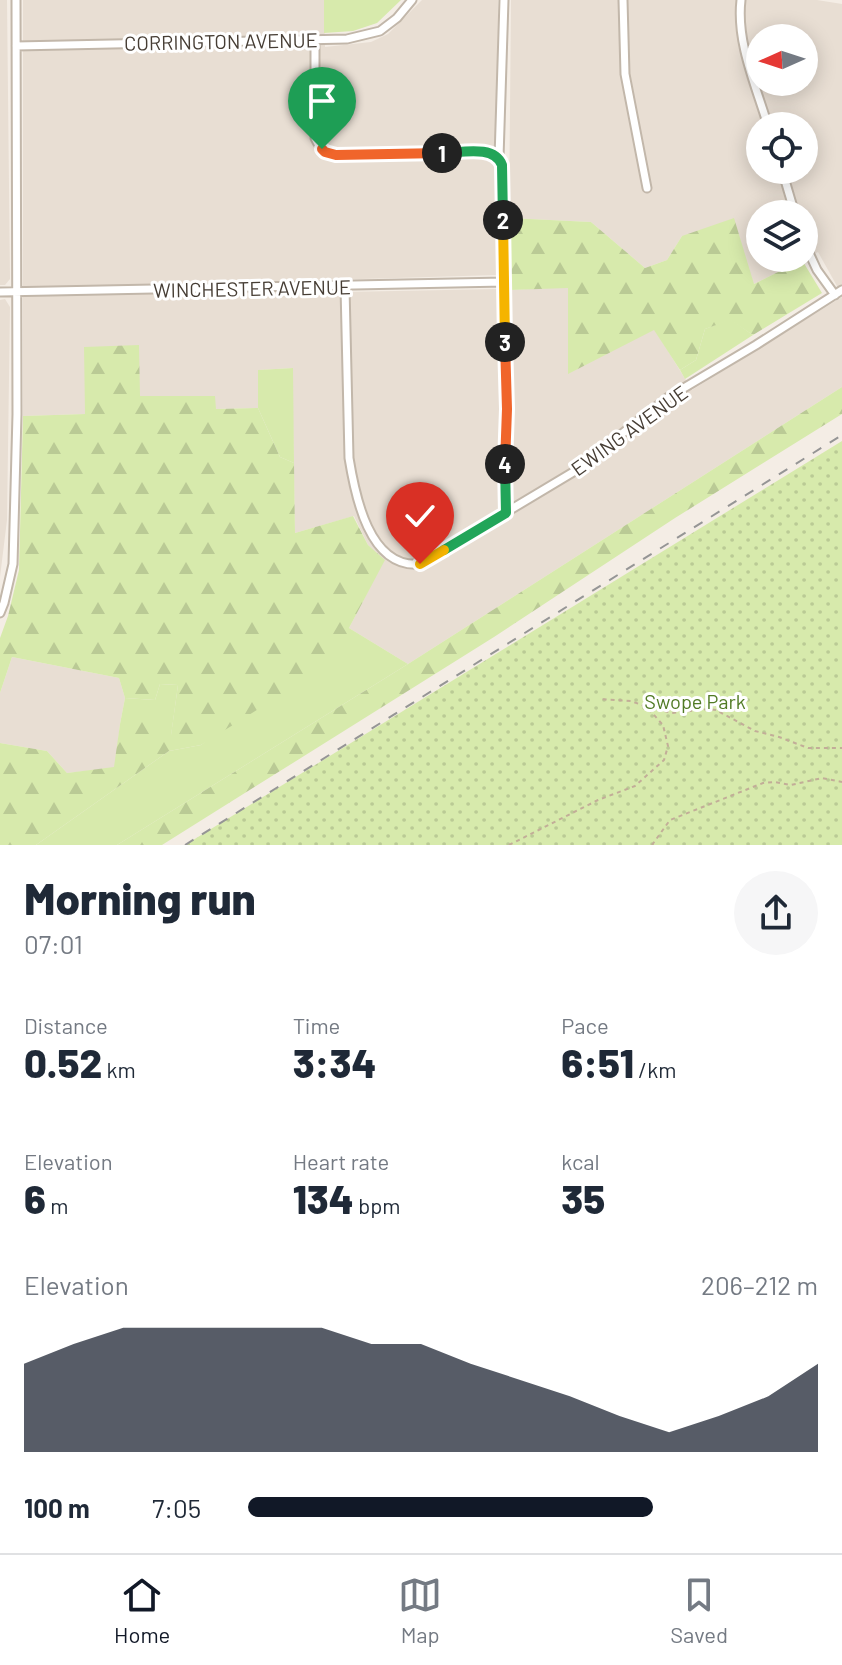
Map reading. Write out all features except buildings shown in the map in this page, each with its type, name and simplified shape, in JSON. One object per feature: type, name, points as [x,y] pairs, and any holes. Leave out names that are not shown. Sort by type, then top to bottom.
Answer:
[{"type":"street","points":[[0,613],[13,564],[17,414],[16,0]]},
{"type":"street","name":"CORRINGTON AVENUE","points":[[16,46],[347,39],[380,31],[397,18],[412,0]]},
{"type":"street","points":[[504,0],[499,158],[502,165],[506,513]]},
{"type":"street","points":[[623,0],[625,74],[647,188]]},
{"type":"street","points":[[741,0],[743,44],[764,112]]},
{"type":"street","points":[[315,40],[315,138],[325,152],[336,155],[490,152],[499,158]]},
{"type":"street","points":[[818,271],[838,292]]},
{"type":"street","name":"WINCHESTER AVENUE","points":[[0,292],[504,282]]},
{"type":"street","name":"EWING AVENUE","points":[[345,287],[349,458],[353,484],[366,525],[375,540],[401,562],[415,565],[575,471],[667,398],[838,292]]},
{"type":"path","points":[[599,699],[631,701],[672,713],[716,710],[755,731],[808,748],[842,748]]},
{"type":"path","points":[[509,845],[598,800],[635,786],[664,760],[668,746],[663,725],[647,707]]},
{"type":"path","points":[[652,845],[670,820],[763,783],[791,785],[822,778],[842,782]]},
{"type":"shaded area","points":[[0,0],[7,0],[10,279],[5,285],[0,285]]},
{"type":"shaded area","points":[[23,0],[324,0],[325,47],[371,42],[388,34],[422,0],[498,0],[497,275],[293,281],[292,293],[498,289],[500,508],[513,500],[510,290],[568,287],[655,330],[692,390],[842,297],[842,387],[408,664],[349,628],[384,560],[368,545],[354,516],[295,533],[292,368],[259,370],[258,408],[215,409],[214,396],[140,396],[85,347],[85,414],[23,416]]},
{"type":"shaded area","points":[[511,0],[817,0],[842,4],[842,295],[818,252],[818,200],[746,200],[746,272],[778,272],[754,284],[682,236],[667,260],[645,268],[591,222],[509,218]]},
{"type":"shaded area","points":[[5,299],[10,307],[7,520],[0,577],[0,300]]},
{"type":"shaded area","points":[[12,657],[119,678],[125,698],[115,768],[67,773],[47,751],[0,743],[0,693]]},
{"type":"green space","points":[[324,0],[401,0],[377,23],[353,31],[324,33]]},
{"type":"green space","points":[[509,218],[591,222],[645,268],[667,260],[682,236],[734,218],[746,258],[746,272],[750,272],[754,284],[778,272],[809,272],[822,293],[753,335],[730,320],[705,329],[696,360],[680,370],[654,330],[568,374],[568,288],[510,290]]},
{"type":"green space","points":[[730,319],[753,335],[685,379],[680,370],[696,360],[705,329]]},
{"type":"green space","points":[[139,345],[140,396],[215,396],[216,409],[258,408],[280,457],[294,463],[295,533],[353,516],[368,545],[385,560],[349,628],[348,653],[201,745],[169,751],[36,845],[0,845],[0,743],[47,751],[67,773],[114,767],[120,724],[152,720],[171,735],[178,685],[160,684],[155,700],[125,698],[119,678],[12,657],[0,693],[0,638],[19,570],[23,416],[85,414],[84,347]]},
{"type":"green space","points":[[293,368],[294,463],[280,457],[258,408],[258,370]]},
{"type":"green space","points":[[842,387],[842,414],[675,518],[494,637],[162,845],[117,845],[408,664]]},
{"type":"green space","name":"Swope Park","points":[[842,441],[842,845],[185,845]]},
{"type":"green space","points":[[349,628],[408,664],[117,845],[36,845],[169,751],[201,745]]},
{"type":"green space","points":[[160,684],[178,685],[171,736],[120,724],[125,698],[155,700]]},
{"type":"railway","points":[[185,845],[842,435]]},
{"type":"route","points":[[322,149],[336,155],[490,152],[499,158],[502,165],[506,513],[420,564]]}]
